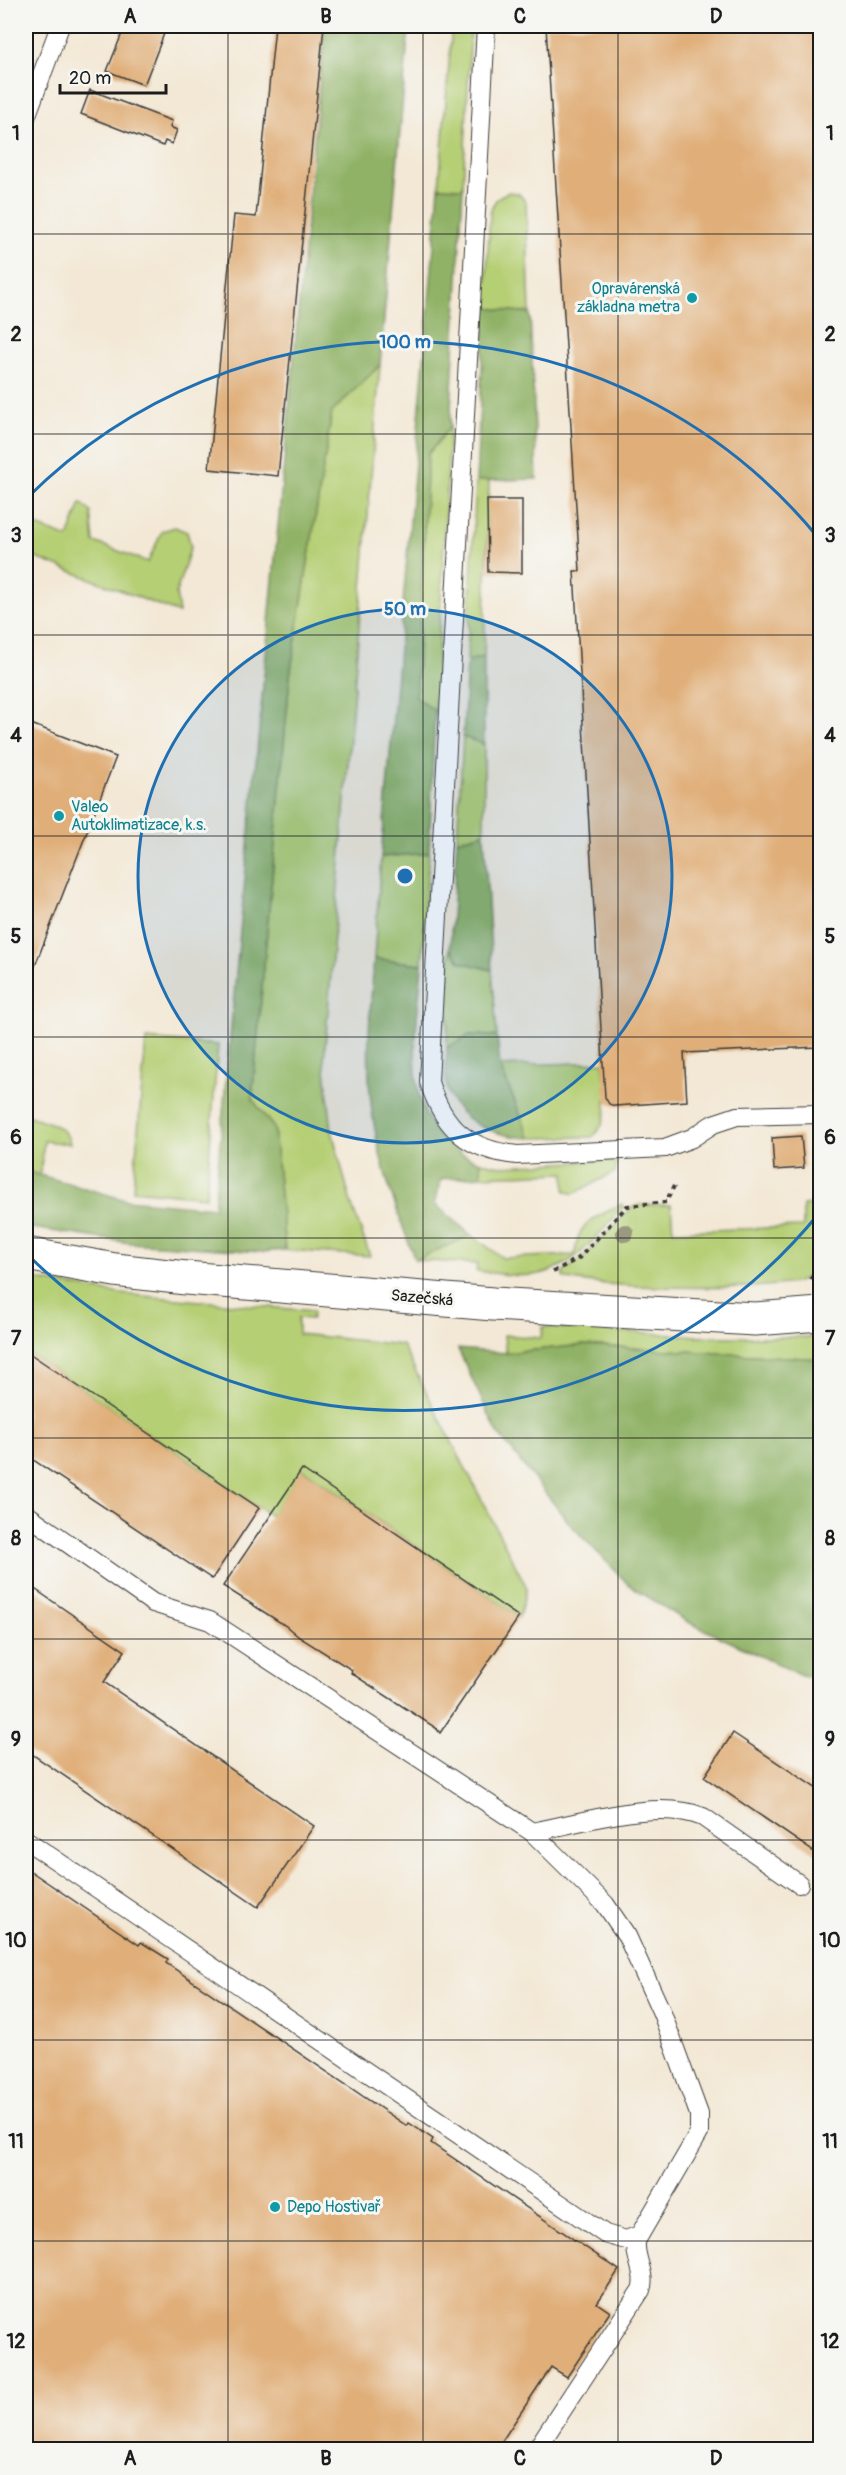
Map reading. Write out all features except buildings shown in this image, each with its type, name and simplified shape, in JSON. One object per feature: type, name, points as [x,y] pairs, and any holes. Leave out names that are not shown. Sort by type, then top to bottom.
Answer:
[{"type":"street","name":"Sazečská","points":[[26,1254],[115,1270],[493,1304],[755,1319],[820,1314]]},
{"type":"lane","points":[[26,117],[60,26]]},
{"type":"lane","points":[[486,26],[429,1082],[442,1113],[455,1130],[474,1145],[495,1153],[518,1155],[665,1148],[692,1138],[713,1124],[737,1116],[820,1114]]},
{"type":"lane","points":[[26,1514],[153,1603],[210,1621],[532,1832],[605,1904],[627,1936],[662,2013],[699,2114],[699,2133],[639,2235],[635,2248],[643,2276],[640,2290],[536,2450]]},
{"type":"lane","points":[[532,1832],[649,1810],[688,1811],[703,1817],[799,1884]]},
{"type":"lane","points":[[26,1840],[605,2234],[626,2240],[639,2235]]},
{"type":"path","points":[[816,1166],[820,1238]]},
{"type":"path","points":[[545,1276],[579,1258],[627,1206],[666,1202],[674,1186]]},
{"type":"path","points":[[809,1282],[820,1264],[820,1257]]},
{"type":"green space","points":[[325,26],[409,26],[380,365],[332,412],[290,676],[252,1099],[274,1128],[285,1250],[262,1252],[130,1243],[26,1227],[26,1171],[126,1200],[214,1208]]},
{"type":"green space","points":[[452,26],[471,26],[463,188],[439,187]]},
{"type":"green space","points":[[439,187],[463,188],[450,427],[428,454],[416,697],[435,711],[429,853],[381,857]]},
{"type":"green space","points":[[509,192],[519,194],[526,202],[530,313],[485,308],[490,214],[496,200]]},
{"type":"green space","points":[[485,308],[530,313],[537,479],[476,481]]},
{"type":"green space","points":[[380,365],[324,1060],[332,1131],[351,1203],[370,1256],[285,1250],[274,1128],[252,1099],[290,676],[332,412]]},
{"type":"green space","points":[[450,427],[435,711],[416,698],[428,454]]},
{"type":"green space","points":[[489,480],[484,657],[467,661],[476,481]]},
{"type":"green space","points":[[81,503],[91,512],[94,542],[148,562],[162,531],[175,527],[187,532],[191,546],[176,593],[179,613],[26,554],[26,522],[68,538]]},
{"type":"green space","points":[[484,657],[484,744],[463,737],[467,661]]},
{"type":"green space","points":[[463,737],[484,744],[484,833],[457,840]]},
{"type":"green space","points":[[484,833],[492,970],[461,962],[450,948],[457,840]]},
{"type":"green space","points":[[429,853],[422,964],[374,959],[381,857]]},
{"type":"green space","points":[[450,948],[461,962],[492,970],[497,1036],[469,1035],[447,1048]]},
{"type":"green space","points":[[374,959],[422,964],[415,1051],[422,1106],[434,1129],[453,1148],[481,1162],[481,1176],[441,1179],[435,1204],[471,1235],[415,1260],[386,1176],[371,1103],[369,1042]]},
{"type":"green space","points":[[469,1035],[497,1036],[500,1066],[530,1138],[494,1132],[472,1121],[455,1105],[446,1083],[447,1048]]},
{"type":"green space","points":[[146,1039],[218,1045],[206,1197],[133,1190]]},
{"type":"green space","points":[[603,1062],[606,1102],[603,1122],[599,1130],[592,1137],[530,1138],[500,1066]]},
{"type":"green space","points":[[26,1115],[59,1128],[68,1137],[70,1144],[44,1141],[40,1176],[26,1171]]},
{"type":"green space","points":[[615,1160],[617,1164],[615,1172],[573,1194],[565,1191],[565,1173],[481,1176],[481,1162],[501,1166]]},
{"type":"green space","points":[[622,1204],[623,1207],[583,1250],[560,1267],[547,1272],[532,1275],[504,1274],[476,1271],[477,1264],[415,1260],[471,1235],[503,1258],[575,1255],[584,1227],[595,1218]]},
{"type":"green space","points":[[815,1204],[817,1254],[810,1272],[804,1279],[763,1286],[685,1287],[606,1284],[563,1277],[564,1271],[585,1256],[631,1208],[639,1205],[671,1205],[673,1231],[803,1227],[803,1205]]},
{"type":"green space","points":[[26,1278],[121,1294],[313,1311],[312,1319],[298,1318],[298,1334],[402,1345],[527,1588],[519,1617],[303,1469],[271,1516],[26,1351]]},
{"type":"green space","points":[[543,1327],[716,1337],[820,1337],[820,1359],[584,1345],[506,1353],[504,1335],[541,1338]]},
{"type":"green space","points":[[584,1345],[820,1359],[820,1679],[801,1675],[686,1621],[629,1585],[570,1524],[497,1432],[458,1349],[506,1353]]},
{"type":"place","name":"Opravárenská základna metra","points":[[692,298]]},
{"type":"place","name":"Valeo Autoklimatizace, k.s.","points":[[59,816]]},
{"type":"place","name":"Depo Hostivař","points":[[275,2207]]}]
